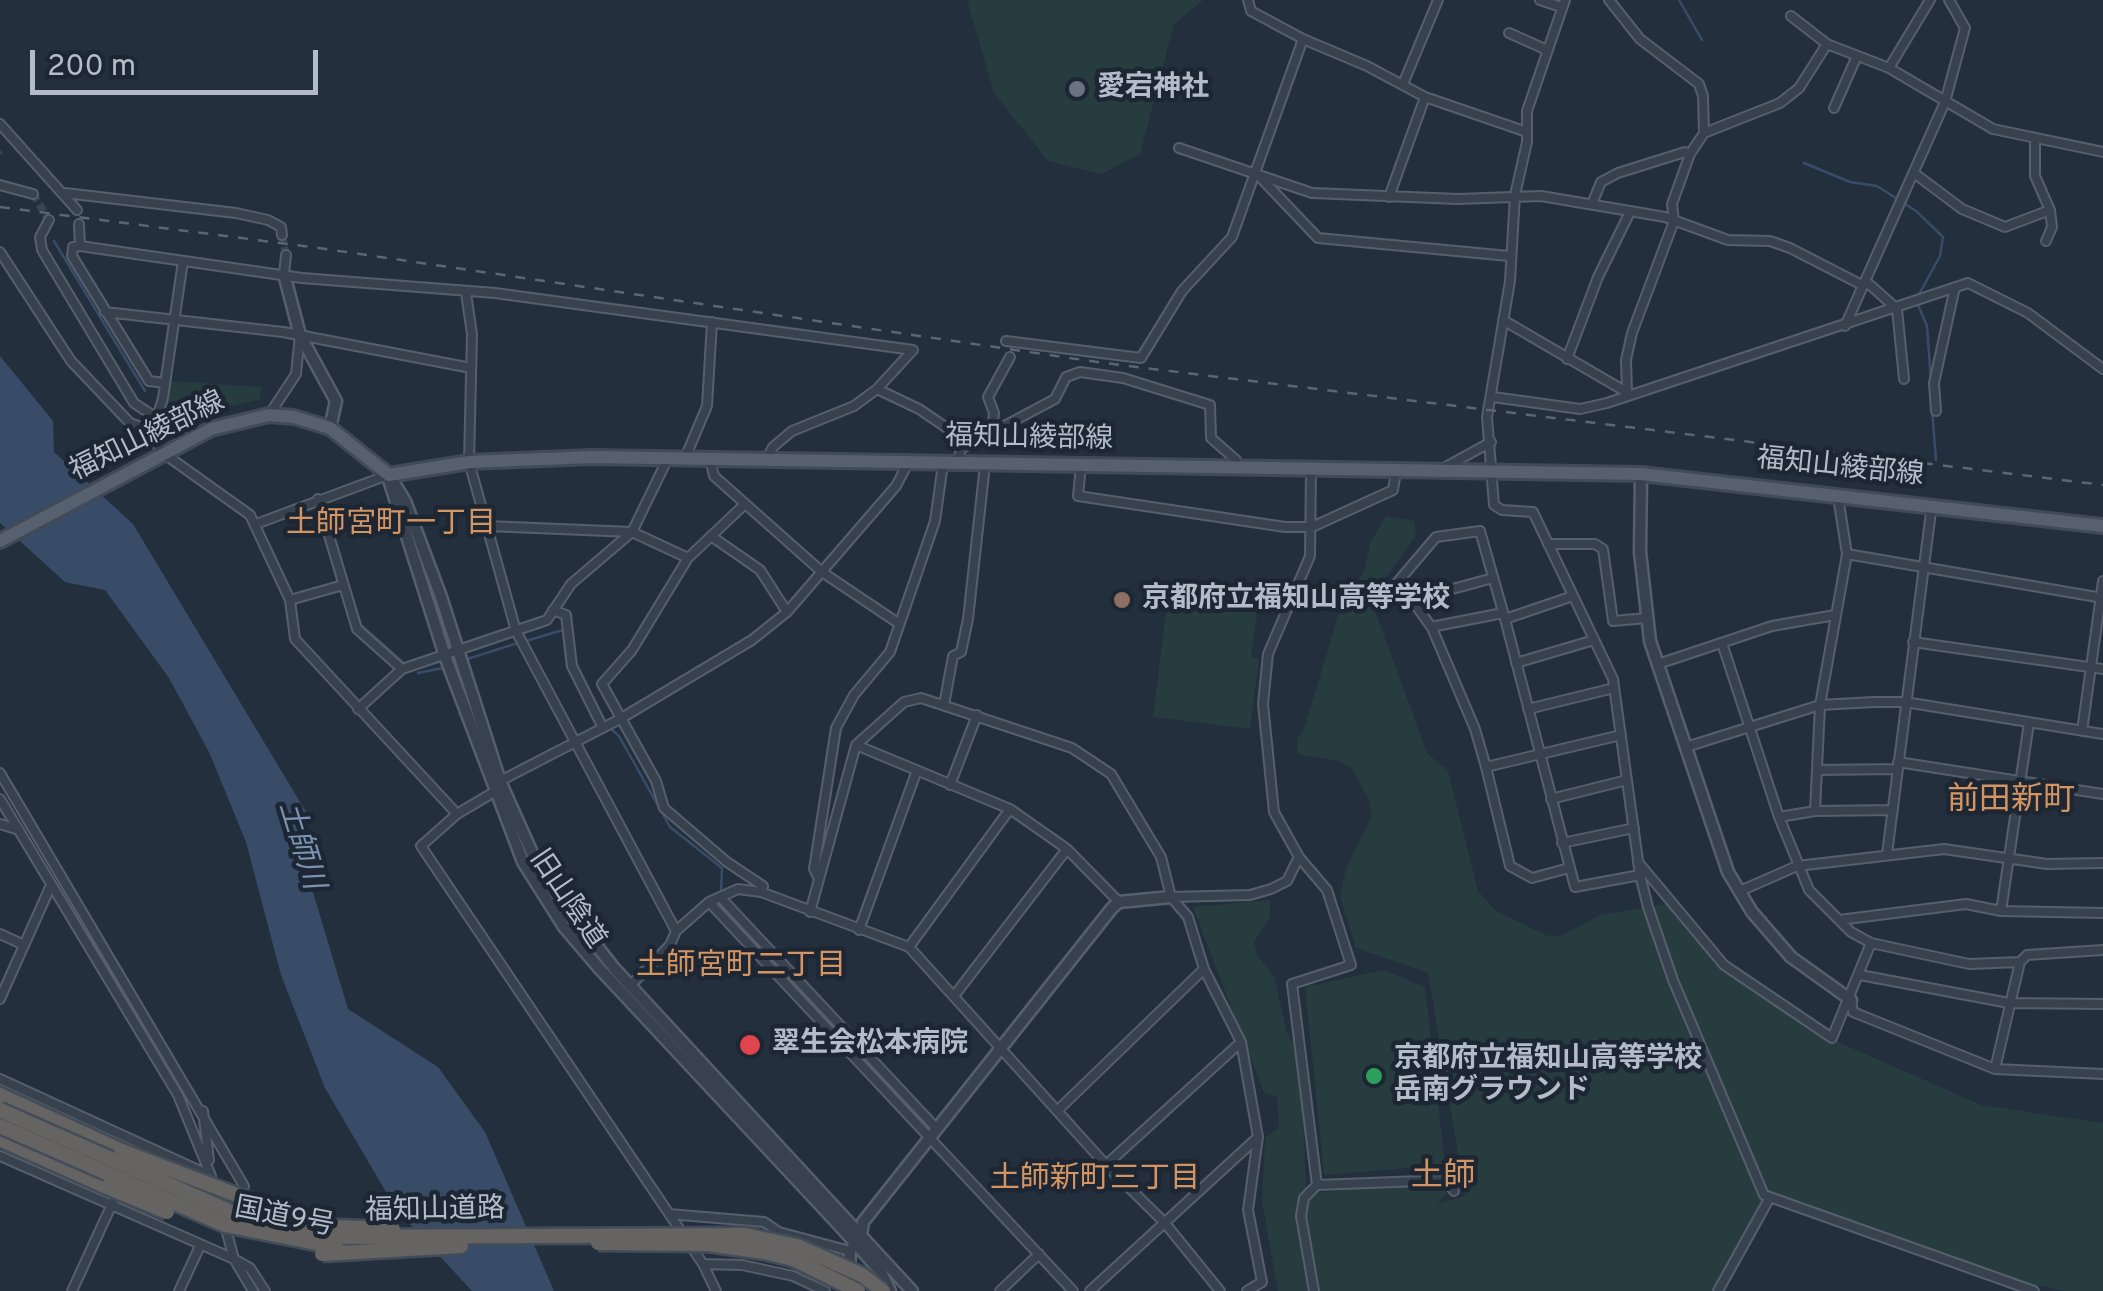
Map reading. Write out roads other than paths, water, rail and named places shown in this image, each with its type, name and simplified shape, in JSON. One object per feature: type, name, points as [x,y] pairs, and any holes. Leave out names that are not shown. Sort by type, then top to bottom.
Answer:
[{"type":"highway","points":[[0,1095],[122,1151],[296,1218],[334,1227],[479,1236]]},
{"type":"highway","name":"福知山道路","points":[[0,1110],[166,1186],[259,1222],[351,1238],[745,1235],[797,1246],[862,1275],[886,1291]]},
{"type":"highway","name":"福知山道路","points":[[0,1126],[169,1203],[239,1229],[319,1246],[580,1242],[720,1246],[793,1259],[857,1291]]},
{"type":"highway","name":"国道9号","points":[[0,1139],[214,1231],[311,1254],[354,1256],[460,1246]]},
{"type":"main road","name":"福知山綾部線","points":[[0,540],[211,429],[269,414],[330,428],[389,475],[468,462],[668,458],[1641,474],[1838,492],[2103,526]]},
{"type":"street","points":[[1248,0],[1251,11],[1424,97],[1527,132]]},
{"type":"street","points":[[1403,84],[1438,0]]},
{"type":"street","points":[[1540,0],[1563,4],[1527,111],[1515,195],[1504,320],[1487,416],[1494,505],[1502,510],[1533,512],[1614,688],[1640,875],[1673,980],[1769,1199],[2034,1291]]},
{"type":"street","points":[[1610,0],[1640,39],[1699,84],[1704,133]]},
{"type":"street","points":[[1889,68],[1930,0]]},
{"type":"street","points":[[1845,326],[1945,102],[1966,28],[1949,0]]},
{"type":"street","points":[[1791,16],[1826,44],[1889,68],[1993,129],[2035,141],[2103,152]]},
{"type":"street","points":[[1509,34],[1547,50]]},
{"type":"street","points":[[1006,341],[1141,358],[1182,291],[1232,237],[1303,39]]},
{"type":"street","points":[[1628,394],[1626,360],[1632,333],[1674,221],[1672,204],[1690,154],[1704,133],[1780,103],[1799,88],[1826,44]]},
{"type":"street","points":[[1834,108],[1857,56]]},
{"type":"street","points":[[1389,197],[1424,97]]},
{"type":"street","points":[[0,124],[77,210]]},
{"type":"street","points":[[2035,141],[2035,176],[2050,210],[2052,228],[2046,241]]},
{"type":"street","points":[[1178,148],[1312,193],[1389,197],[1515,195],[1592,204],[1674,221],[1728,240],[1790,248],[1862,285],[1868,284],[1897,309],[1904,379]]},
{"type":"street","points":[[1592,204],[1602,182],[1685,152],[1690,154]]},
{"type":"street","points":[[1914,173],[1962,210],[2005,228],[2050,210]]},
{"type":"street","points":[[1257,174],[1318,238],[1509,256]]},
{"type":"street","points":[[0,185],[33,194]]},
{"type":"street","points":[[65,194],[236,214],[268,220],[280,227],[282,234]]},
{"type":"street","points":[[1567,359],[1598,276],[1630,212]]},
{"type":"street","points":[[49,220],[40,237],[42,250],[134,403],[155,417]]},
{"type":"street","points":[[79,224],[80,246]]},
{"type":"street","points":[[158,404],[149,381],[72,256],[73,247],[466,294],[495,293],[914,350],[876,390],[819,423],[792,432],[773,447],[766,460]]},
{"type":"street","points":[[0,252],[72,362],[130,423],[152,432]]},
{"type":"street","points":[[286,254],[284,274],[300,335],[336,401],[330,428]]},
{"type":"street","points":[[184,261],[165,383],[152,432],[160,455],[231,499],[256,524],[290,600],[295,639],[456,814]]},
{"type":"street","points":[[1493,397],[1580,409],[1968,283],[2028,313],[2103,368]]},
{"type":"street","points":[[1936,411],[1934,383],[1955,287]]},
{"type":"street","points":[[466,294],[471,368],[468,462],[516,630],[676,931]]},
{"type":"street","points":[[105,312],[300,335],[471,368]]},
{"type":"street","points":[[1504,320],[1628,394]]},
{"type":"street","points":[[684,459],[707,406],[712,322]]},
{"type":"street","points":[[269,414],[296,374],[300,335]]},
{"type":"street","points":[[992,430],[994,413],[988,397],[1010,357]]},
{"type":"street","points":[[819,878],[814,869],[836,728],[854,695],[890,652],[950,464],[961,449],[1054,399],[1066,377],[1080,372],[1210,405],[1211,438],[1236,460],[1236,469]]},
{"type":"street","points":[[149,381],[165,383]]},
{"type":"street","points":[[876,390],[919,408],[969,443]]},
{"type":"street","points":[[1438,471],[1491,442]]},
{"type":"street","points":[[358,709],[402,669],[547,620],[572,584],[632,532],[668,458]]},
{"type":"street","points":[[710,459],[714,476],[822,572],[898,623]]},
{"type":"street","points":[[716,1291],[704,1264],[421,846],[456,814],[497,786],[620,719],[752,640],[788,612],[896,486],[908,463]]},
{"type":"street","points":[[1081,466],[1078,496],[1285,527],[1312,526],[1393,490],[1396,472]]},
{"type":"street","points":[[1310,470],[1310,556],[1268,654],[1263,704],[1274,812],[1299,857],[1326,890],[1351,966],[1292,984],[1317,1185]]},
{"type":"street","points":[[944,705],[953,656],[961,652],[968,619],[984,474]]},
{"type":"street","points":[[1641,474],[1640,552],[1647,618],[1658,664],[1728,872],[1740,891],[1791,957],[1851,1000],[1853,1012],[1995,1069],[2103,1074]]},
{"type":"street","points":[[256,524],[389,475],[394,504],[523,862],[564,927],[881,1272],[886,1291]]},
{"type":"street","points":[[1815,811],[1820,705],[1848,554],[1838,492]]},
{"type":"street","points":[[318,499],[357,629],[402,669]]},
{"type":"street","points":[[745,504],[688,558],[632,650],[602,684],[656,781],[664,808],[726,862],[763,886],[761,892]]},
{"type":"street","points":[[1887,854],[1932,504]]},
{"type":"street","points":[[487,526],[632,532],[688,558]]},
{"type":"street","points":[[1569,868],[1532,878],[1510,866],[1475,728],[1431,626],[1412,600],[1390,591],[1436,537],[1480,530],[1504,616],[1574,887],[1640,875]]},
{"type":"street","points":[[712,536],[760,570],[788,612]]},
{"type":"street","points":[[1548,544],[1595,544],[1603,549],[1613,621],[1647,618]]},
{"type":"street","points":[[1848,554],[2102,598]]},
{"type":"street","points":[[1412,600],[1493,578]]},
{"type":"street","points":[[2082,731],[2103,581]]},
{"type":"street","points":[[290,600],[343,585]]},
{"type":"street","points":[[1431,626],[1504,616],[1573,596]]},
{"type":"street","points":[[554,610],[566,614],[572,666],[603,728]]},
{"type":"street","points":[[1658,664],[1772,626],[1834,615]]},
{"type":"street","points":[[1516,663],[1594,640]]},
{"type":"street","points":[[1913,642],[2103,669]]},
{"type":"street","points":[[1722,643],[1779,817],[1810,890],[1839,920],[1871,942],[1969,964],[2020,962]]},
{"type":"street","points":[[1528,709],[1614,688]]},
{"type":"street","points":[[810,912],[856,746],[904,702],[921,698],[1072,748],[1111,774],[1161,856],[1171,897],[1188,917],[1204,968],[1241,1042],[1258,1138],[1248,1210],[1262,1282],[1247,1291]]},
{"type":"street","points":[[1686,747],[1820,705],[1904,702],[2103,734]]},
{"type":"street","points":[[950,785],[977,715]]},
{"type":"street","points":[[2001,911],[2030,723]]},
{"type":"street","points":[[1486,767],[1621,736]]},
{"type":"street","points":[[856,746],[1010,810],[1067,849],[1119,902]]},
{"type":"street","points":[[1817,770],[1898,765],[2103,794]]},
{"type":"street","points":[[859,930],[916,772]]},
{"type":"street","points":[[0,773],[244,1186]]},
{"type":"street","points":[[1551,799],[1627,780]]},
{"type":"street","name":"旧山陰道","points":[[497,786],[555,893],[630,986],[856,1244],[912,1291]]},
{"type":"street","points":[[0,799],[178,1096],[212,1176]]},
{"type":"street","points":[[909,947],[1010,810]]},
{"type":"street","points":[[1779,817],[1815,811],[1892,810]]},
{"type":"street","points":[[0,824],[19,830]]},
{"type":"street","points":[[1562,843],[1634,828]]},
{"type":"street","points":[[954,996],[1067,849]]},
{"type":"street","points":[[1740,891],[1798,866],[1944,849],[2010,859],[2103,863]]},
{"type":"street","points":[[857,1291],[847,1263],[863,1222],[1119,902],[1250,895],[1287,881],[1299,857]]},
{"type":"street","points":[[1638,862],[1724,965],[1832,1038],[1851,1000],[1871,942]]},
{"type":"street","points":[[0,999],[51,885]]},
{"type":"street","points":[[630,986],[670,944],[676,931],[709,902],[738,889],[761,892],[909,947],[1059,1109],[1106,1166],[1164,1222],[1220,1291]]},
{"type":"street","points":[[722,899],[1072,1291]]},
{"type":"street","points":[[709,902],[933,1134]]},
{"type":"street","points":[[1839,920],[1966,904],[2001,911],[2103,913]]},
{"type":"street","points":[[0,934],[24,945]]},
{"type":"street","points":[[1995,1069],[2020,962],[2027,954],[2103,950]]},
{"type":"street","points":[[1059,1109],[1204,968]]},
{"type":"street","points":[[1860,975],[2009,1003],[2103,1004]]},
{"type":"street","points":[[1106,1166],[1241,1042]]},
{"type":"street","points":[[0,1079],[212,1176]]},
{"type":"street","points":[[203,1111],[212,1176],[234,1259],[254,1291]]},
{"type":"street","points":[[1090,1291],[1258,1138]]},
{"type":"street","points":[[72,1291],[140,1143]]},
{"type":"street","points":[[0,1156],[234,1259],[250,1268],[265,1291]]},
{"type":"street","points":[[1314,1291],[1301,1216],[1304,1198],[1317,1185],[1446,1180],[1454,1192]]},
{"type":"street","points":[[1718,1291],[1769,1199]]},
{"type":"street","points":[[668,1214],[748,1219],[856,1244]]},
{"type":"street","points":[[179,1291],[200,1246]]},
{"type":"street","points":[[1000,1291],[1039,1254]]},
{"type":"street","points":[[704,1264],[742,1265],[793,1276],[825,1291]]},
{"type":"water","name":"土師川","points":[[0,356],[53,421],[54,452],[133,524],[306,812],[312,889],[348,1009],[438,1067],[485,1132],[554,1291],[472,1291],[396,1209],[325,1088],[281,975],[246,842],[209,752],[169,678],[105,590],[65,582],[0,523]]},
{"type":"waterway","points":[[1679,0],[1702,40]]},
{"type":"waterway","points":[[1804,163],[1850,182],[1877,186],[1916,211],[1943,237],[1940,256],[1916,300],[1927,326],[1931,381]]},
{"type":"waterway","points":[[54,241],[145,391]]},
{"type":"waterway","points":[[1932,409],[1936,460]]},
{"type":"waterway","points":[[362,626],[406,665]]},
{"type":"waterway","points":[[526,641],[563,630],[567,667],[581,693]]},
{"type":"waterway","points":[[464,660],[518,643]]},
{"type":"waterway","points":[[418,673],[447,667]]},
{"type":"waterway","points":[[611,729],[619,736],[670,827],[722,868],[721,893]]},
{"type":"waterway","points":[[721,901],[928,1128]]},
{"type":"tunnel","points":[[33,194],[49,220]]},
{"type":"tunnel","points":[[282,235],[286,255]]},
{"type":"railway","points":[[0,207],[319,248],[1104,363],[2103,485]]},
{"type":"place","name":"愛宕神社","points":[[1077,89]]},
{"type":"place","name":"京都府立福知山高等学校","points":[[1122,600]]},
{"type":"place","name":"翠生会松本病院","points":[[750,1045]]},
{"type":"place","name":"京都府立福知山高等学校 岳南グラウンド","points":[[1374,1076]]},
{"type":"district","name":"土師宮町一丁目","points":[[391,526]]},
{"type":"district","name":"前田新町","points":[[2011,803]]},
{"type":"district","name":"土師宮町二丁目","points":[[741,968]]},
{"type":"district","name":"土師","points":[[1443,1179]]},
{"type":"district","name":"土師新町三丁目","points":[[1095,1181]]}]
